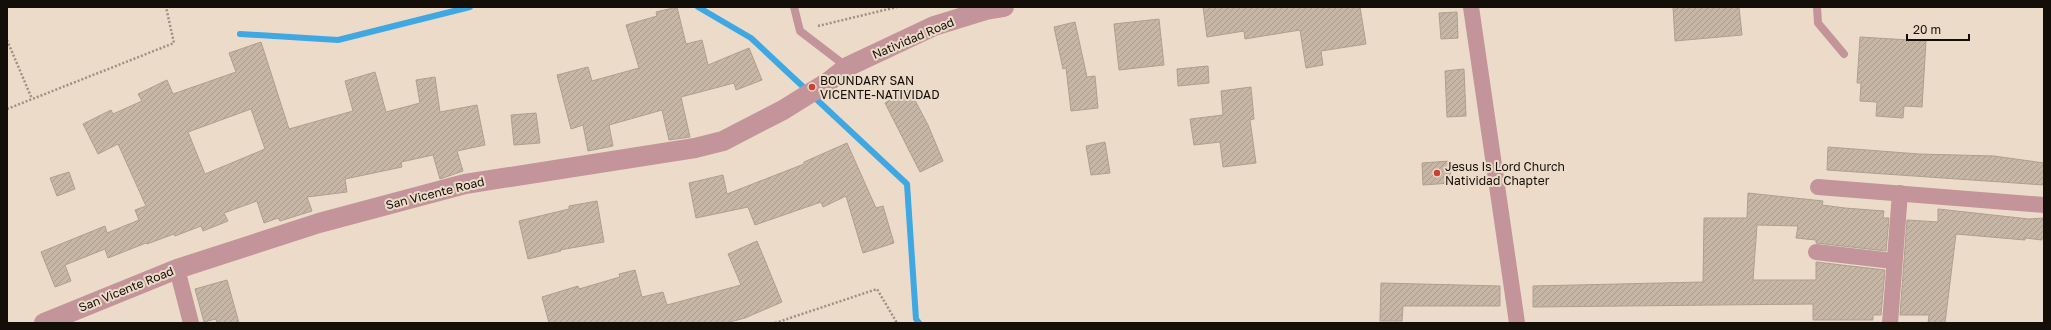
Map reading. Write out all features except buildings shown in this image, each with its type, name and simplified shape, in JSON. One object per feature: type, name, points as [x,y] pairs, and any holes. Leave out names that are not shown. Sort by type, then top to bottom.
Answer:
[{"type":"street","name":"Natividad Road","points":[[828,82],[847,67],[934,26],[986,10],[1004,7]]},
{"type":"street","points":[[1471,7],[1517,323]]},
{"type":"street","name":"San Vicente Road","points":[[44,323],[177,269],[319,223],[465,184],[695,148],[723,141],[783,110],[828,82]]},
{"type":"street","points":[[1818,187],[2044,205]]},
{"type":"street","points":[[1890,323],[1893,261],[1899,220],[1900,194]]},
{"type":"street","points":[[1816,252],[1893,261]]},
{"type":"street","points":[[177,269],[191,323]]},
{"type":"lane","points":[[794,7],[800,31],[847,67]]},
{"type":"lane","points":[[1817,7],[1818,23],[1844,54]]},
{"type":"path","points":[[7,109],[174,43],[166,7]]},
{"type":"path","points":[[800,31],[897,7]]},
{"type":"path","points":[[7,40],[32,99]]},
{"type":"path","points":[[775,323],[877,289],[897,323]]},
{"type":"waterway","points":[[240,34],[338,40],[470,7]]},
{"type":"waterway","points":[[698,7],[751,38],[907,184],[916,319],[919,323]]},
{"type":"place","name":"BOUNDARY SAN VICENTE-NATIVIDAD","points":[[812,87]]},
{"type":"place","name":"Jesus Is Lord Church Natividad Chapter","points":[[1437,173]]}]
